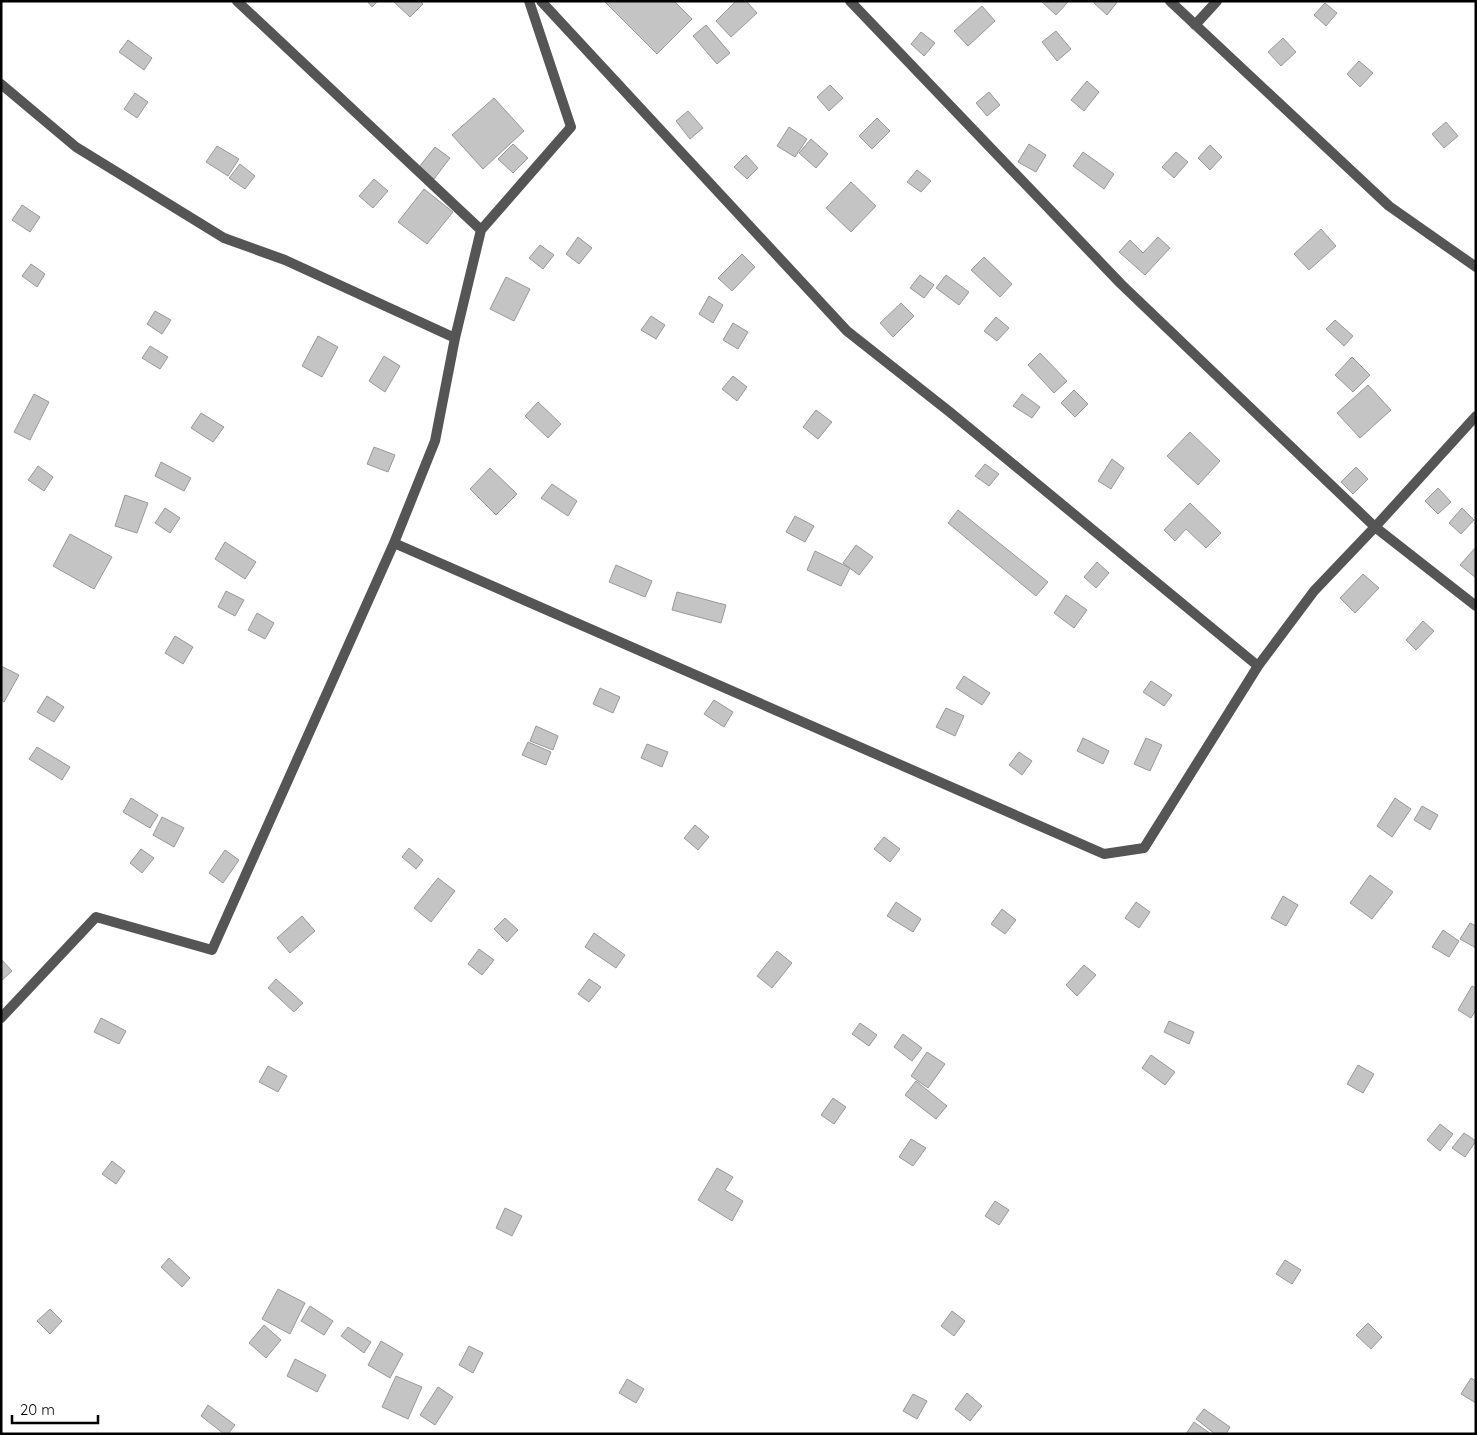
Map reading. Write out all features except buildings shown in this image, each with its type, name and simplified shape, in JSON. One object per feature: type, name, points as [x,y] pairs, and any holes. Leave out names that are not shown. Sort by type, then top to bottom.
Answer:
[{"type":"street","points":[[237,1],[481,230]]},
{"type":"street","points":[[1,1018],[96,918],[212,950],[394,543],[435,441],[455,338],[481,230],[571,127],[529,1]]},
{"type":"street","points":[[541,1],[847,331],[951,413],[1258,666]]},
{"type":"street","points":[[850,1],[1120,284],[1375,527],[1476,606]]},
{"type":"street","points":[[1170,1],[1389,206],[1476,267]]},
{"type":"street","points":[[1196,25],[1217,1]]},
{"type":"street","points":[[1,84],[76,147],[224,238],[286,260],[455,338]]},
{"type":"street","points":[[394,543],[1104,854],[1144,848],[1258,666],[1314,591],[1476,416]]}]
